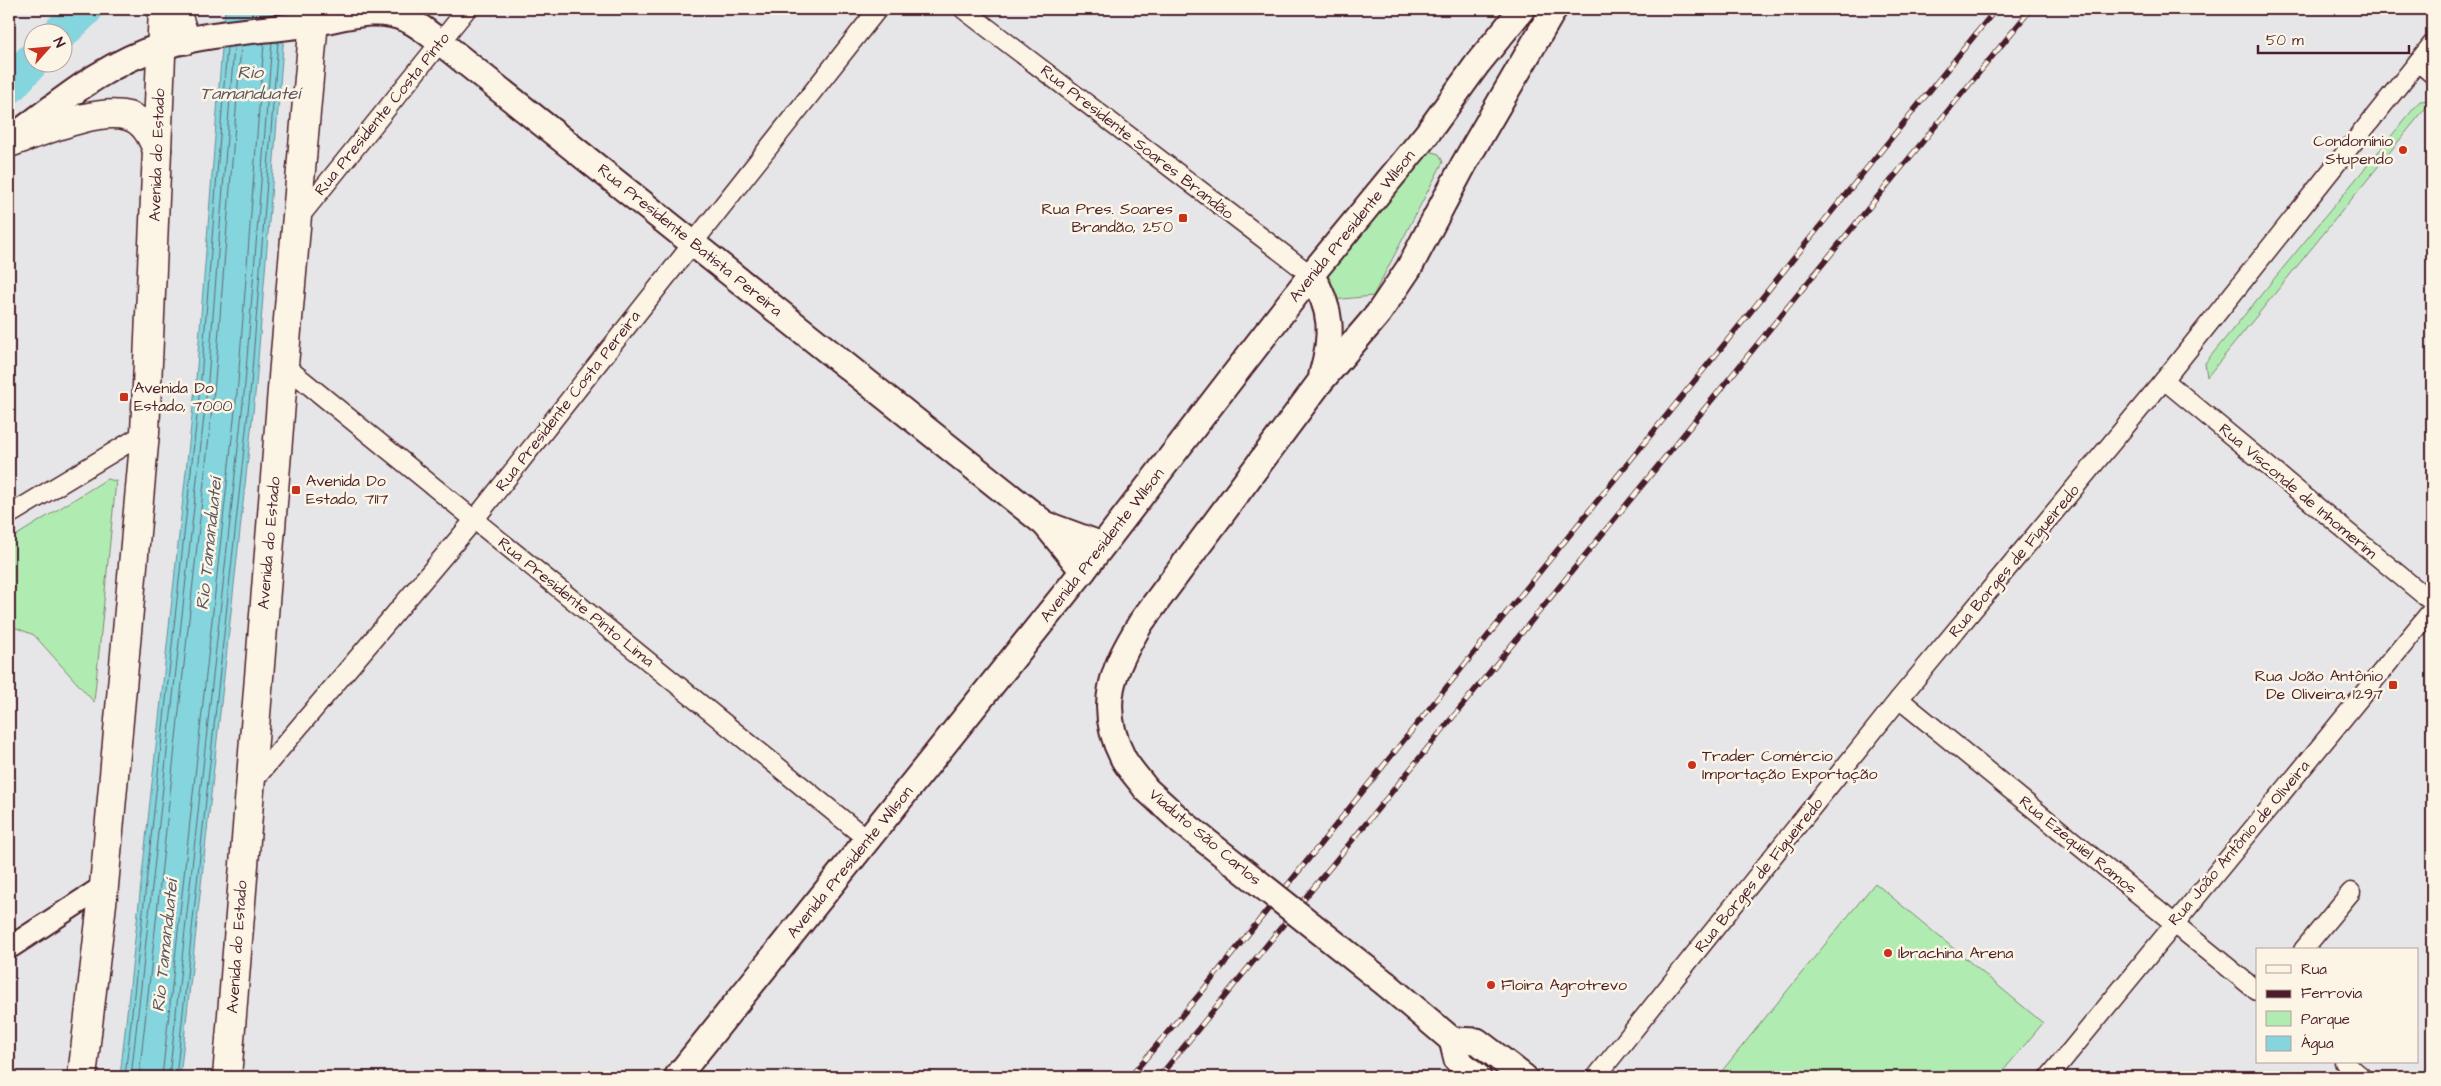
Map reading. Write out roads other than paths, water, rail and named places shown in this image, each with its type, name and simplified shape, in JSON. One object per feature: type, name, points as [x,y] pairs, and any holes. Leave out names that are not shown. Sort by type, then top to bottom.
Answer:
[{"type":"highway","name":"Avenida do Estado","points":[[82,1077],[104,886],[145,433],[157,150],[185,40],[163,9]]},
{"type":"highway","points":[[174,9],[185,40]]},
{"type":"highway","name":"Avenida do Estado","points":[[227,1077],[297,220],[309,19]]},
{"type":"highway","points":[[9,142],[85,119],[113,114],[129,116],[136,120],[149,133],[157,150]]},
{"type":"main road","name":"Avenida Presidente Wilson","points":[[677,1077],[1083,571],[1311,275],[1426,135],[1478,63],[1522,9]]},
{"type":"main road","points":[[1320,382],[1378,314],[1409,268],[1464,164],[1554,9]]},
{"type":"main road","name":"Rua Presidente Batista Pereira","points":[[9,142],[86,84],[126,60],[185,40],[309,19],[387,12],[407,19],[440,42],[1045,524],[1083,571]]},
{"type":"main road","points":[[1311,275],[1319,288],[1327,309],[1330,332],[1330,347],[1320,382]]},
{"type":"main road","points":[[1327,309],[1342,317],[1378,314]]},
{"type":"main road","name":"Viaduto São Carlos","points":[[1320,382],[1142,621],[1123,651],[1111,687],[1108,720],[1123,758],[1146,789],[1182,822],[1386,984],[1452,1040]]},
{"type":"main road","name":"Rua Presidente Batista Pereira","points":[[1045,524],[1102,545]]},
{"type":"main road","points":[[1478,1077],[1457,1060],[1452,1040],[1477,1041],[1524,1077]]},
{"type":"street","name":"Rua Presidente Costa Pinto","points":[[297,220],[467,9]]},
{"type":"street","name":"Rua Presidente Costa Pereira","points":[[250,785],[475,519],[878,9]]},
{"type":"street","name":"Rua Presidente Soares Brandão","points":[[963,9],[1311,275]]},
{"type":"street","name":"Rua Borges de Figueiredo","points":[[1596,1077],[1899,699],[2164,380],[2432,44]]},
{"type":"street","points":[[2418,62],[2432,74]]},
{"type":"street","name":"Rua Presidente Pinto Lima","points":[[284,365],[868,840]]},
{"type":"street","name":"Rua Visconde de Inhomerim","points":[[2164,380],[2432,602]]},
{"type":"street","points":[[9,515],[145,433]]},
{"type":"street","name":"Rua João Antônio de Oliveira","points":[[2048,1077],[2432,610]]},
{"type":"street","name":"Rua Ezequiel Ramos","points":[[1899,699],[2256,990]]},
{"type":"street","points":[[9,948],[104,886]]},
{"type":"street","points":[[2305,948],[2351,892]]},
{"type":"street","points":[[2346,1064],[2362,1077]]},
{"type":"water","name":"Rio Tamanduateí","points":[[225,9],[286,9],[256,385],[180,1077],[120,1077],[196,379]]},
{"type":"waterway","points":[[71,22],[85,9]]},
{"type":"waterway","points":[[9,86],[22,72]]},
{"type":"railway","points":[[1130,1077],[1204,989],[1996,9]]},
{"type":"railway","points":[[1159,1077],[2031,9]]},
{"type":"place","name":"Condomínio Stupendo","points":[[2403,150]]},
{"type":"place","name":"Rua Pres. Soares Brandão, 250","points":[[1183,218]]},
{"type":"place","name":"Avenida Do Estado, 7000","points":[[124,397]]},
{"type":"place","name":"Avenida Do Estado, 7117","points":[[296,490]]},
{"type":"place","name":"Rua João Antônio De Oliveira, 1297","points":[[2393,685]]},
{"type":"place","name":"Trader Comércio Importação Exportação","points":[[1692,765]]},
{"type":"place","name":"Ibrachina Arena","points":[[1888,953]]},
{"type":"place","name":"Floira Agrotrevo","points":[[1491,985]]}]
